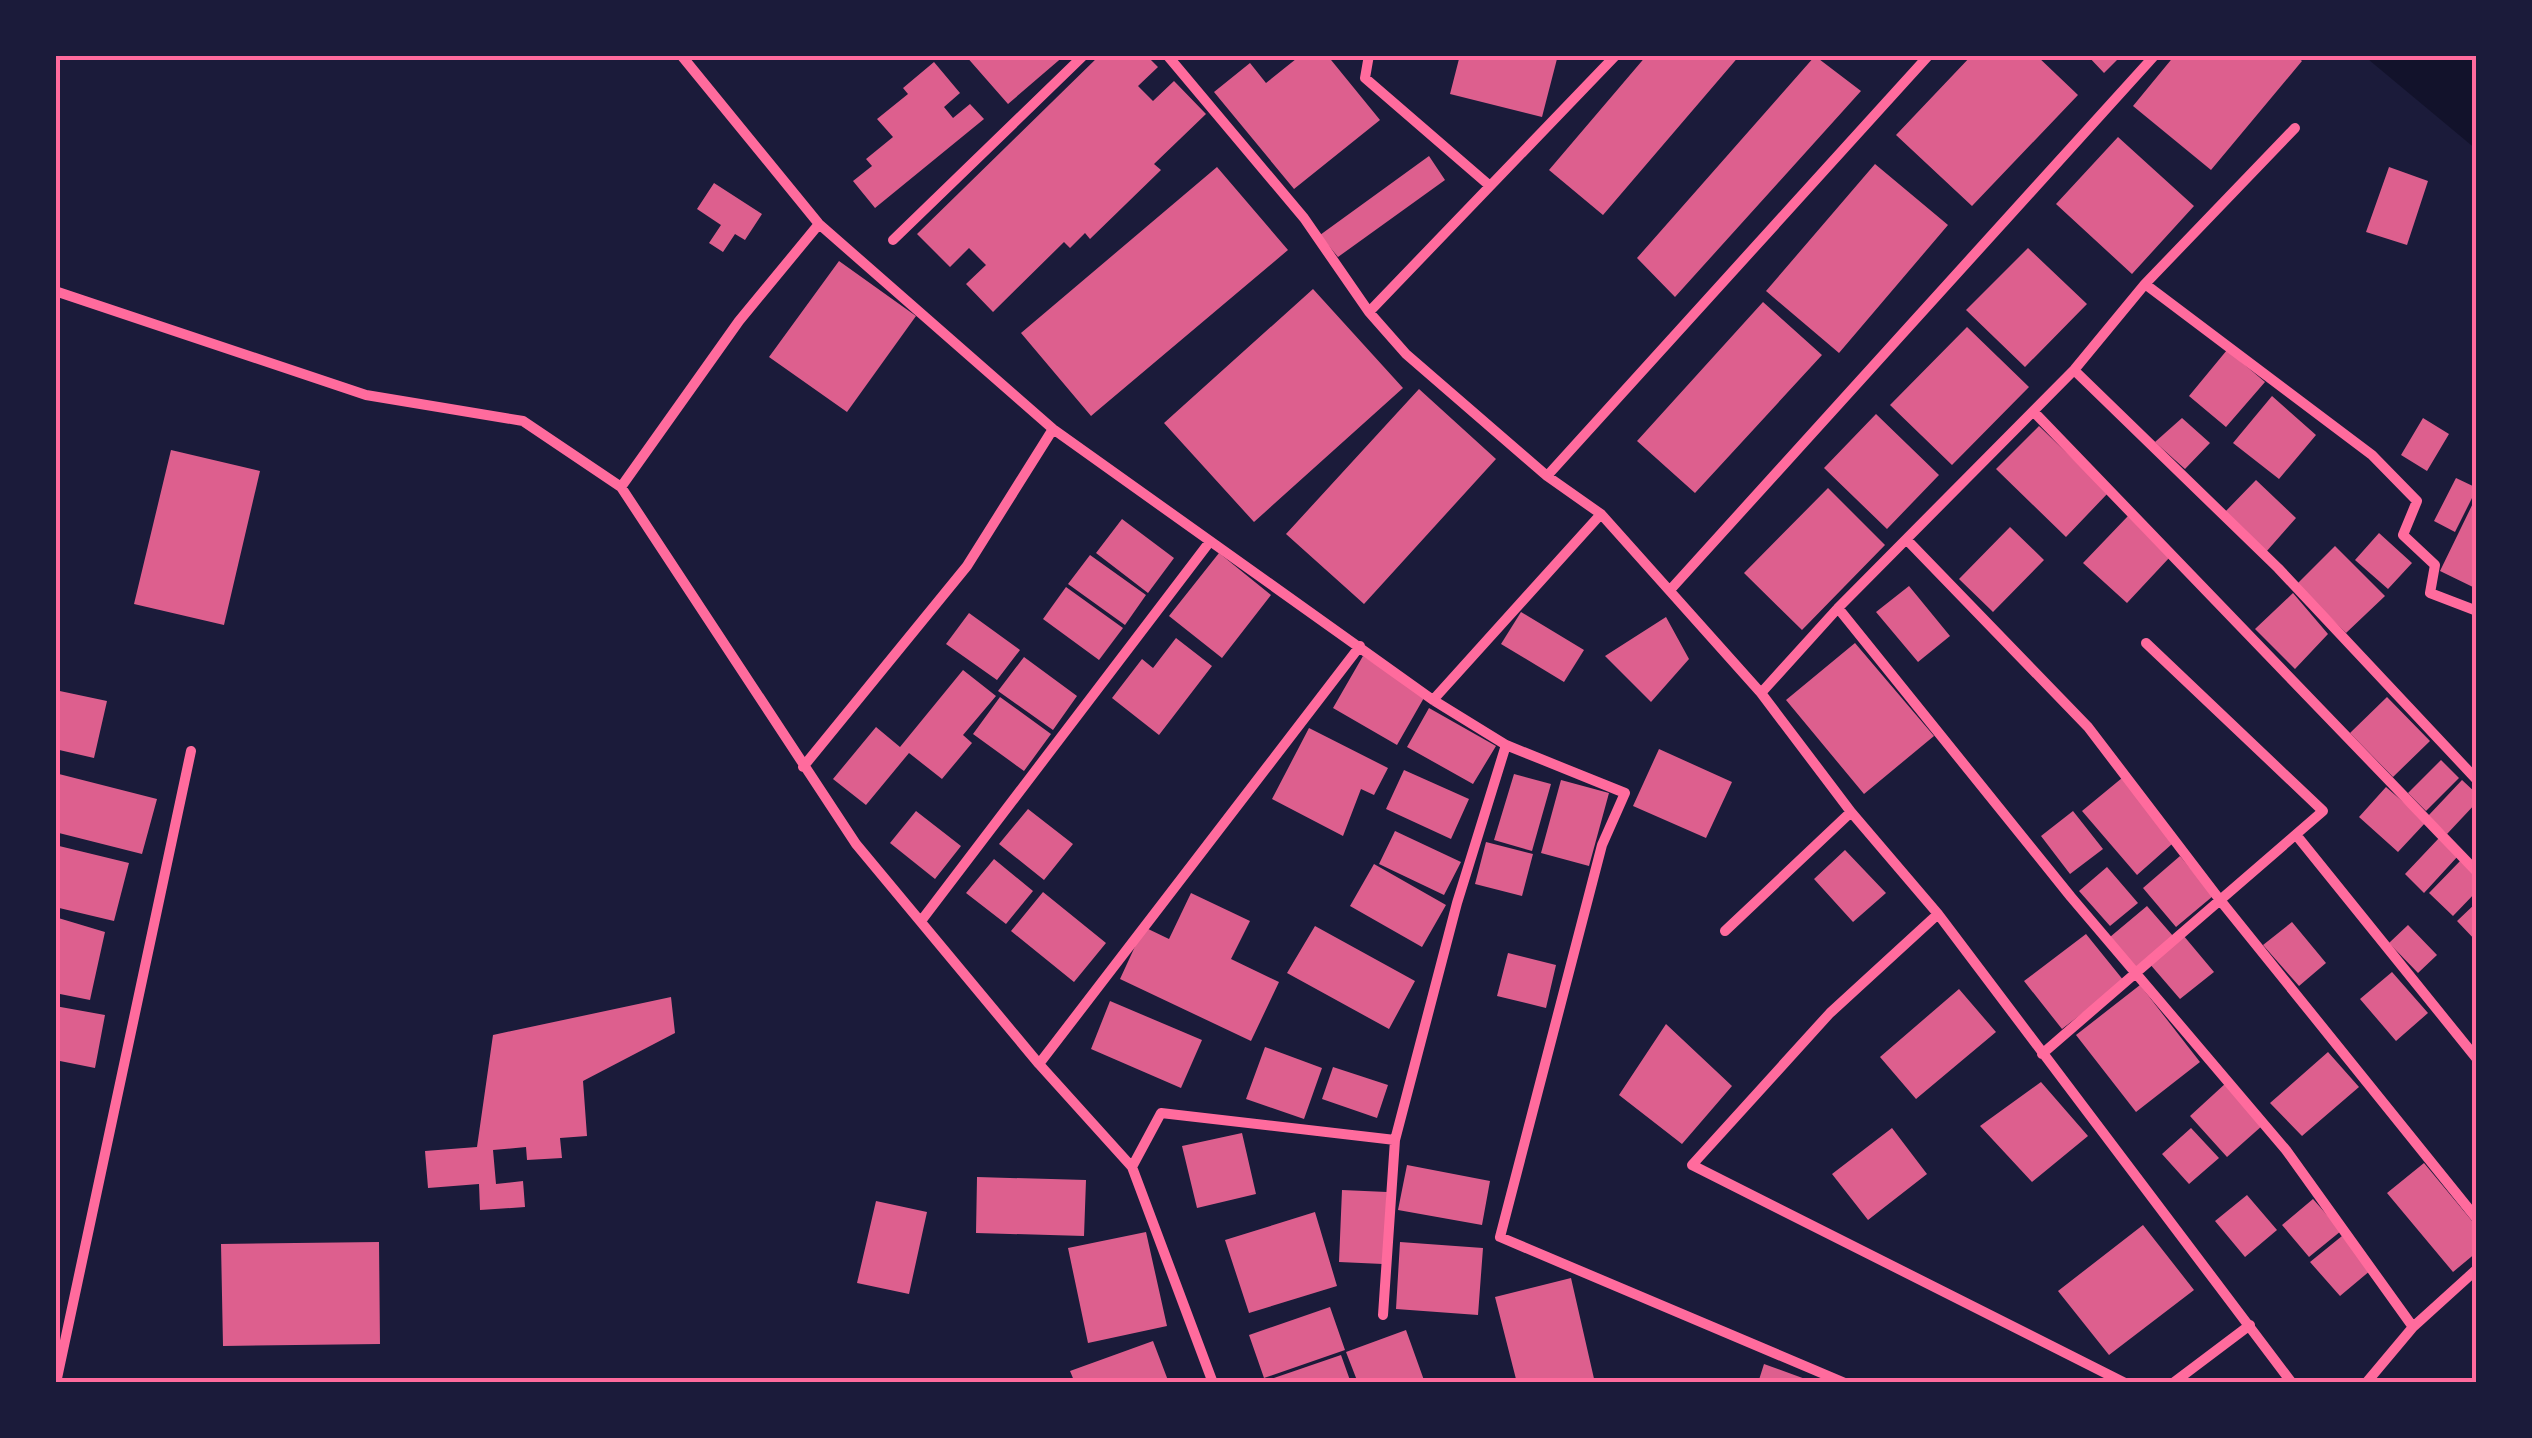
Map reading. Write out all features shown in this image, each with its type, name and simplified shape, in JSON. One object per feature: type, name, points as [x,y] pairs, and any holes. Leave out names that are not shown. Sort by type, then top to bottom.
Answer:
[{"type":"street","points":[[681,55],[819,224],[1053,429],[1208,544],[1433,700],[1506,745],[1625,794],[1602,845],[1500,1237],[1846,1383]]},
{"type":"street","points":[[893,240],[1084,55]]},
{"type":"street","points":[[1167,55],[1304,218],[1370,312],[1406,354],[1547,476],[1600,514],[1761,693],[1851,812],[1938,914],[2292,1383]]},
{"type":"street","points":[[1369,55],[1365,78],[1490,186]]},
{"type":"street","points":[[1370,312],[1616,55]]},
{"type":"street","points":[[1547,476],[1929,55]]},
{"type":"street","points":[[1671,589],[2155,55]]},
{"type":"street","points":[[1761,693],[1838,608],[2074,370],[2144,284],[2295,128]]},
{"type":"street","points":[[621,487],[739,321],[819,224]]},
{"type":"street","points":[[2144,284],[2372,455],[2417,501],[2403,534],[2435,565],[2430,593],[2477,611]]},
{"type":"street","points":[[55,291],[366,394],[523,421],[621,487],[856,844],[1038,1064],[1132,1166],[1213,1383]]},
{"type":"street","points":[[2074,370],[2278,568],[2477,780]]},
{"type":"street","points":[[2034,412],[2218,608],[2477,872]]},
{"type":"street","points":[[803,767],[967,566],[1053,429]]},
{"type":"street","points":[[1433,700],[1600,514]]},
{"type":"street","points":[[1908,541],[2088,727],[2220,900],[2477,1219]]},
{"type":"street","points":[[922,921],[1208,544]]},
{"type":"street","points":[[1838,608],[2071,898],[2286,1150],[2414,1327]]},
{"type":"street","points":[[2042,1054],[2323,811],[2146,643]]},
{"type":"street","points":[[1038,1064],[1360,646]]},
{"type":"street","points":[[1383,1315],[1395,1140],[1457,903],[1506,745]]},
{"type":"street","points":[[56,1383],[191,751]]},
{"type":"street","points":[[1725,931],[1851,812]]},
{"type":"street","points":[[2297,836],[2477,1059]]},
{"type":"street","points":[[1938,914],[1830,1013],[1692,1165],[2126,1383]]},
{"type":"street","points":[[1132,1166],[1161,1113],[1395,1140]]},
{"type":"street","points":[[2366,1383],[2414,1327],[2477,1269]]},
{"type":"street","points":[[2173,1383],[2250,1324]]},
{"type":"lane","points":[[149,1382],[164,1383]]},
{"type":"shaded area","points":[[2363,55],[2477,55],[2477,150]]},
{"type":"building","points":[[965,55],[1065,55],[1008,104]]},
{"type":"building","points":[[1100,55],[1146,55],[1158,67],[1138,86],[1153,101],[1174,81],[1206,114],[1154,164],[1161,170],[1090,239],[1085,233],[1070,248],[1064,242],[993,312],[966,284],[986,265],[969,248],[950,267],[917,234]]},
{"type":"building","points":[[1301,55],[1327,55],[1380,120],[1294,189],[1214,92],[1250,63],[1266,83]]},
{"type":"building","points":[[1460,55],[1558,55],[1542,117],[1450,94]]},
{"type":"building","points":[[1647,55],[1740,55],[1603,215],[1549,170]]},
{"type":"building","points":[[1972,55],[2036,55],[2078,95],[1972,206],[1896,135]]},
{"type":"building","points":[[2087,55],[2122,55],[2104,73]]},
{"type":"building","points":[[2175,55],[2295,55],[2302,61],[2211,170],[2133,106]]},
{"type":"building","points":[[1815,56],[1861,91],[1675,297],[1637,258]]},
{"type":"building","points":[[934,62],[960,93],[944,107],[953,118],[970,104],[984,119],[875,208],[853,181],[872,166],[866,159],[893,137],[877,119],[908,94],[903,88]]},
{"type":"building","points":[[2118,137],[2194,206],[2132,274],[2056,204]]},
{"type":"building","points":[[1429,156],[1445,180],[1338,257],[1320,235]]},
{"type":"building","points":[[1875,164],[1948,225],[1839,353],[1766,291]]},
{"type":"building","points":[[1217,167],[1288,250],[1091,416],[1021,333]]},
{"type":"building","points":[[2389,167],[2428,181],[2407,245],[2366,232]]},
{"type":"building","points":[[714,183],[762,214],[745,240],[735,234],[723,252],[709,243],[721,225],[697,209]]},
{"type":"building","points":[[2028,248],[2087,304],[2025,367],[1966,310]]},
{"type":"building","points":[[839,261],[916,316],[847,412],[769,357]]},
{"type":"building","points":[[1313,289],[1403,388],[1254,522],[1164,423]]},
{"type":"building","points":[[1763,302],[1822,355],[1695,493],[1637,441]]},
{"type":"building","points":[[1967,327],[2029,387],[1952,465],[1890,405]]},
{"type":"building","points":[[2227,350],[2265,382],[2226,427],[2189,396]]},
{"type":"building","points":[[1419,389],[1496,459],[1364,604],[1286,534]]},
{"type":"building","points":[[2272,396],[2316,435],[2279,479],[2233,443]]},
{"type":"building","points":[[1876,414],[1939,475],[1887,529],[1824,468]]},
{"type":"building","points":[[2182,418],[2210,443],[2185,469],[2155,442]]},
{"type":"building","points":[[2423,418],[2449,434],[2427,471],[2401,455]]},
{"type":"building","points":[[2039,426],[2108,493],[2066,537],[1996,469]]},
{"type":"building","points":[[171,450],[260,471],[224,625],[134,604]]},
{"type":"building","points":[[2456,478],[2477,488],[2455,532],[2434,521]]},
{"type":"building","points":[[2256,480],[2296,518],[2266,552],[2224,513]]},
{"type":"building","points":[[1828,488],[1885,545],[1802,630],[1744,573]]},
{"type":"building","points":[[2477,495],[2477,589],[2440,571]]},
{"type":"building","points":[[2128,516],[2169,558],[2127,603],[2083,563]]},
{"type":"building","points":[[1122,519],[1174,558],[1148,593],[1096,553]]},
{"type":"building","points":[[2010,527],[2044,560],[1993,612],[1959,579]]},
{"type":"building","points":[[2379,533],[2412,563],[2388,589],[2355,560]]},
{"type":"building","points":[[2335,546],[2385,596],[2346,633],[2297,584]]},
{"type":"building","points":[[1219,553],[1271,595],[1222,658],[1169,616]]},
{"type":"building","points":[[1090,555],[1146,595],[1125,625],[1068,584]]},
{"type":"building","points":[[1909,586],[1950,636],[1918,662],[1876,612]]},
{"type":"building","points":[[1066,587],[1123,628],[1099,660],[1043,619]]},
{"type":"building","points":[[2293,593],[2328,634],[2295,669],[2255,629]]},
{"type":"building","points":[[1521,612],[1584,650],[1564,682],[1501,644]]},
{"type":"building","points":[[969,613],[1020,650],[997,680],[946,644]]},
{"type":"building","points":[[1666,617],[1689,659],[1651,702],[1605,656]]},
{"type":"building","points":[[1176,638],[1212,666],[1159,735],[1112,698],[1142,659],[1153,668]]},
{"type":"building","points":[[1855,643],[1934,736],[1864,794],[1786,700]]},
{"type":"building","points":[[1363,656],[1425,696],[1397,745],[1333,708]]},
{"type":"building","points":[[1024,657],[1077,696],[1053,730],[998,691]]},
{"type":"building","points":[[963,670],[996,696],[963,735],[972,743],[942,779],[909,753],[866,805],[833,779],[876,727],[900,747]]},
{"type":"building","points":[[55,690],[107,701],[94,758],[55,749]]},
{"type":"building","points":[[1000,697],[1051,734],[1024,771],[973,734]]},
{"type":"building","points":[[2387,697],[2430,741],[2393,777],[2350,733]]},
{"type":"building","points":[[1429,708],[1496,746],[1473,784],[1407,747]]},
{"type":"building","points":[[1309,728],[1388,768],[1374,795],[1361,789],[1343,836],[1272,799]]},
{"type":"building","points":[[1659,749],[1732,782],[1706,838],[1633,806]]},
{"type":"building","points":[[2441,760],[2459,778],[2426,811],[2408,793]]},
{"type":"building","points":[[1404,770],[1469,799],[1451,839],[1386,809]]},
{"type":"building","points":[[55,773],[157,799],[142,854],[55,832]]},
{"type":"building","points":[[1514,774],[1551,784],[1532,851],[1494,840]]},
{"type":"building","points":[[2122,778],[2172,844],[2137,875],[2082,811]]},
{"type":"building","points":[[1561,780],[1609,793],[1589,866],[1541,853]]},
{"type":"building","points":[[2462,780],[2477,794],[2477,802],[2447,834],[2428,816]]},
{"type":"building","points":[[2386,787],[2426,822],[2398,852],[2359,817]]},
{"type":"building","points":[[1028,809],[1073,844],[1044,880],[999,844]]},
{"type":"building","points":[[916,811],[961,846],[935,879],[890,843]]},
{"type":"building","points":[[2073,811],[2103,849],[2070,874],[2041,836]]},
{"type":"building","points":[[1395,831],[1461,862],[1444,895],[1379,864]]},
{"type":"building","points":[[2439,838],[2458,856],[2424,893],[2405,874]]},
{"type":"building","points":[[1486,842],[1533,854],[1522,896],[1475,884]]},
{"type":"building","points":[[55,845],[129,863],[114,921],[55,907]]},
{"type":"building","points":[[1845,850],[1886,893],[1853,922],[1814,879]]},
{"type":"building","points":[[2180,856],[2213,896],[2176,927],[2143,888]]},
{"type":"building","points":[[994,859],[1033,891],[1006,924],[966,893]]},
{"type":"building","points":[[2462,859],[2477,873],[2477,891],[2453,916],[2429,893]]},
{"type":"building","points":[[1374,864],[1446,905],[1422,947],[1350,906]]},
{"type":"building","points":[[2107,867],[2138,903],[2110,926],[2079,891]]},
{"type":"building","points":[[1043,892],[1106,943],[1074,982],[1011,931]]},
{"type":"building","points":[[1191,893],[1250,921],[1231,959],[1279,982],[1251,1041],[1120,979],[1144,927],[1169,939]]},
{"type":"building","points":[[2477,902],[2477,942],[2457,921]]},
{"type":"building","points":[[2147,906],[2173,936],[2136,967],[2110,937]]},
{"type":"building","points":[[55,917],[105,932],[90,1000],[55,993]]},
{"type":"building","points":[[2292,922],[2326,963],[2299,986],[2263,945]]},
{"type":"building","points":[[2408,925],[2437,955],[2418,973],[2389,943]]},
{"type":"building","points":[[1315,926],[1415,981],[1389,1029],[1287,973]]},
{"type":"building","points":[[2086,934],[2124,981],[2062,1029],[2024,981]]},
{"type":"building","points":[[2183,935],[2214,972],[2180,999],[2149,963]]},
{"type":"building","points":[[1508,953],[1556,965],[1546,1008],[1497,996]]},
{"type":"building","points":[[2392,972],[2428,1013],[2396,1041],[2360,999]]},
{"type":"building","points":[[2140,985],[2200,1062],[2136,1112],[2076,1035]]},
{"type":"building","points":[[1959,989],[1996,1032],[1916,1099],[1880,1057]]},
{"type":"building","points":[[671,997],[675,1033],[583,1081],[587,1136],[560,1138],[562,1158],[527,1160],[526,1147],[493,1150],[496,1184],[523,1181],[525,1207],[480,1210],[479,1184],[428,1188],[425,1151],[477,1147],[493,1035]]},
{"type":"building","points":[[1110,1001],[1202,1040],[1181,1088],[1091,1049]]},
{"type":"building","points":[[55,1006],[105,1015],[95,1068],[55,1060]]},
{"type":"building","points":[[1666,1024],[1732,1086],[1682,1144],[1619,1095]]},
{"type":"building","points":[[1265,1047],[1322,1068],[1304,1119],[1246,1099]]},
{"type":"building","points":[[2328,1052],[2359,1087],[2302,1136],[2270,1103]]},
{"type":"building","points":[[1333,1067],[1388,1085],[1377,1118],[1322,1099]]},
{"type":"building","points":[[2041,1082],[2088,1136],[2032,1182],[1980,1126]]},
{"type":"building","points":[[2226,1083],[2263,1125],[2227,1157],[2190,1116]]},
{"type":"building","points":[[1892,1128],[1927,1174],[1868,1220],[1832,1174]]},
{"type":"building","points":[[2191,1128],[2219,1158],[2189,1184],[2162,1154]]},
{"type":"building","points":[[1242,1133],[1256,1194],[1197,1208],[1182,1146]]},
{"type":"building","points":[[2424,1163],[2477,1227],[2477,1252],[2453,1272],[2387,1193]]},
{"type":"building","points":[[1407,1165],[1490,1181],[1482,1225],[1398,1210]]},
{"type":"building","points":[[977,1177],[1086,1180],[1084,1236],[976,1233]]},
{"type":"building","points":[[1342,1190],[1387,1192],[1383,1264],[1339,1262]]},
{"type":"building","points":[[2247,1195],[2277,1230],[2245,1257],[2215,1221]]},
{"type":"building","points":[[2313,1199],[2341,1231],[2309,1257],[2282,1225]]},
{"type":"building","points":[[876,1201],[927,1212],[909,1294],[857,1283]]},
{"type":"building","points":[[1315,1212],[1337,1286],[1249,1313],[1225,1240]]},
{"type":"building","points":[[2143,1225],[2194,1290],[2109,1355],[2058,1291]]},
{"type":"building","points":[[1146,1232],[1167,1326],[1088,1343],[1068,1248]]},
{"type":"building","points":[[2342,1236],[2371,1270],[2340,1296],[2310,1262]]},
{"type":"building","points":[[379,1242],[380,1344],[223,1346],[221,1244]]},
{"type":"building","points":[[1400,1242],[1483,1248],[1478,1315],[1396,1309]]},
{"type":"building","points":[[1571,1278],[1595,1383],[1517,1383],[1495,1297]]},
{"type":"building","points":[[1330,1307],[1345,1350],[1264,1378],[1249,1335]]},
{"type":"building","points":[[1406,1330],[1425,1383],[1358,1383],[1346,1352]]},
{"type":"building","points":[[1153,1341],[1169,1383],[1075,1383],[1070,1371]]},
{"type":"building","points":[[1341,1355],[1351,1383],[1272,1383],[1271,1379]]},
{"type":"building","points":[[1764,1364],[1808,1380],[1807,1383],[1758,1383]]}]
